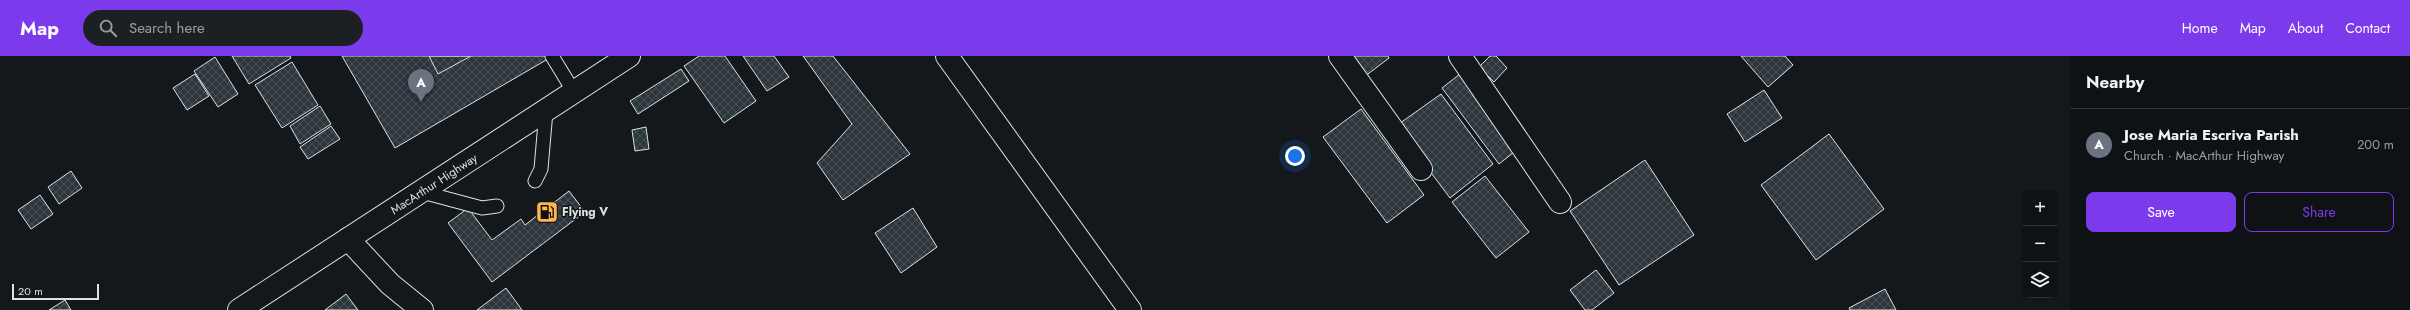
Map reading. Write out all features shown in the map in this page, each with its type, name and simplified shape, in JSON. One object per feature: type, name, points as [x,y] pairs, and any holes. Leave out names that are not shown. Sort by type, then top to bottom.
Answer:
[{"type":"main road","name":"MacArthur Highway","points":[[239,310],[422,192],[628,56]]},
{"type":"main road","points":[[947,56],[1130,310]]},
{"type":"main road","points":[[1340,56],[1421,169]]},
{"type":"main road","points":[[1460,56],[1560,202]]},
{"type":"main road","points":[[348,240],[390,284],[422,310]]},
{"type":"lane","points":[[552,56],[574,92]]},
{"type":"lane","points":[[535,181],[541,169],[546,111]]},
{"type":"lane","points":[[422,192],[482,208],[498,206]]},
{"type":"building","points":[[232,56],[290,56],[291,58],[249,84]]},
{"type":"building","points":[[342,56],[553,56],[395,148]]},
{"type":"building","points":[[429,56],[471,56],[438,74]]},
{"type":"building","points":[[699,56],[725,56],[756,101],[724,123],[684,66]]},
{"type":"building","points":[[743,56],[774,56],[789,77],[767,91]]},
{"type":"building","points":[[803,56],[833,56],[910,154],[843,200],[817,163],[852,124]]},
{"type":"building","points":[[1348,56],[1388,56],[1389,58],[1364,77]]},
{"type":"building","points":[[1490,56],[1496,56],[1507,68],[1494,82],[1479,67]]},
{"type":"building","points":[[1741,56],[1785,56],[1793,65],[1768,87]]},
{"type":"building","points":[[215,57],[238,94],[218,107],[194,71]]},
{"type":"building","points":[[292,62],[318,105],[282,128],[255,85]]},
{"type":"building","points":[[681,69],[689,81],[638,114],[630,101]]},
{"type":"building","points":[[195,74],[209,96],[187,110],[173,88]]},
{"type":"building","points":[[1460,74],[1518,149],[1499,164],[1442,88]]},
{"type":"building","points":[[1764,90],[1782,118],[1745,142],[1727,114]]},
{"type":"building","points":[[1441,94],[1493,164],[1450,198],[1396,126]]},
{"type":"building","points":[[320,106],[331,124],[300,144],[290,126]]},
{"type":"building","points":[[1361,109],[1424,195],[1387,223],[1323,137]]},
{"type":"building","points":[[331,126],[340,139],[308,159],[300,147]]},
{"type":"building","points":[[646,127],[649,149],[635,151],[632,130]]},
{"type":"building","points":[[1829,134],[1884,209],[1816,260],[1761,185]]},
{"type":"building","points":[[1645,160],[1694,235],[1619,285],[1570,211]]},
{"type":"building","points":[[71,171],[82,188],[59,204],[48,187]]},
{"type":"building","points":[[1485,176],[1529,232],[1496,258],[1452,202]]},
{"type":"building","points":[[569,191],[585,212],[492,282],[448,223],[468,208],[492,240],[521,219],[525,225]]},
{"type":"building","points":[[40,195],[53,214],[31,229],[18,210]]},
{"type":"building","points":[[913,208],[937,247],[901,273],[875,233]]},
{"type":"building","points":[[1596,270],[1614,293],[1592,310],[1585,310],[1570,290]]},
{"type":"building","points":[[506,288],[522,310],[477,310]]},
{"type":"building","points":[[1885,289],[1896,310],[1850,310],[1849,308]]},
{"type":"building","points":[[346,294],[358,310],[325,310]]},
{"type":"building","points":[[65,300],[71,310],[49,310]]},
{"type":"place","name":"Jose Maria Escriva Parish","points":[[421,102]]},
{"type":"place","name":"Flying V","points":[[547,212]]}]
